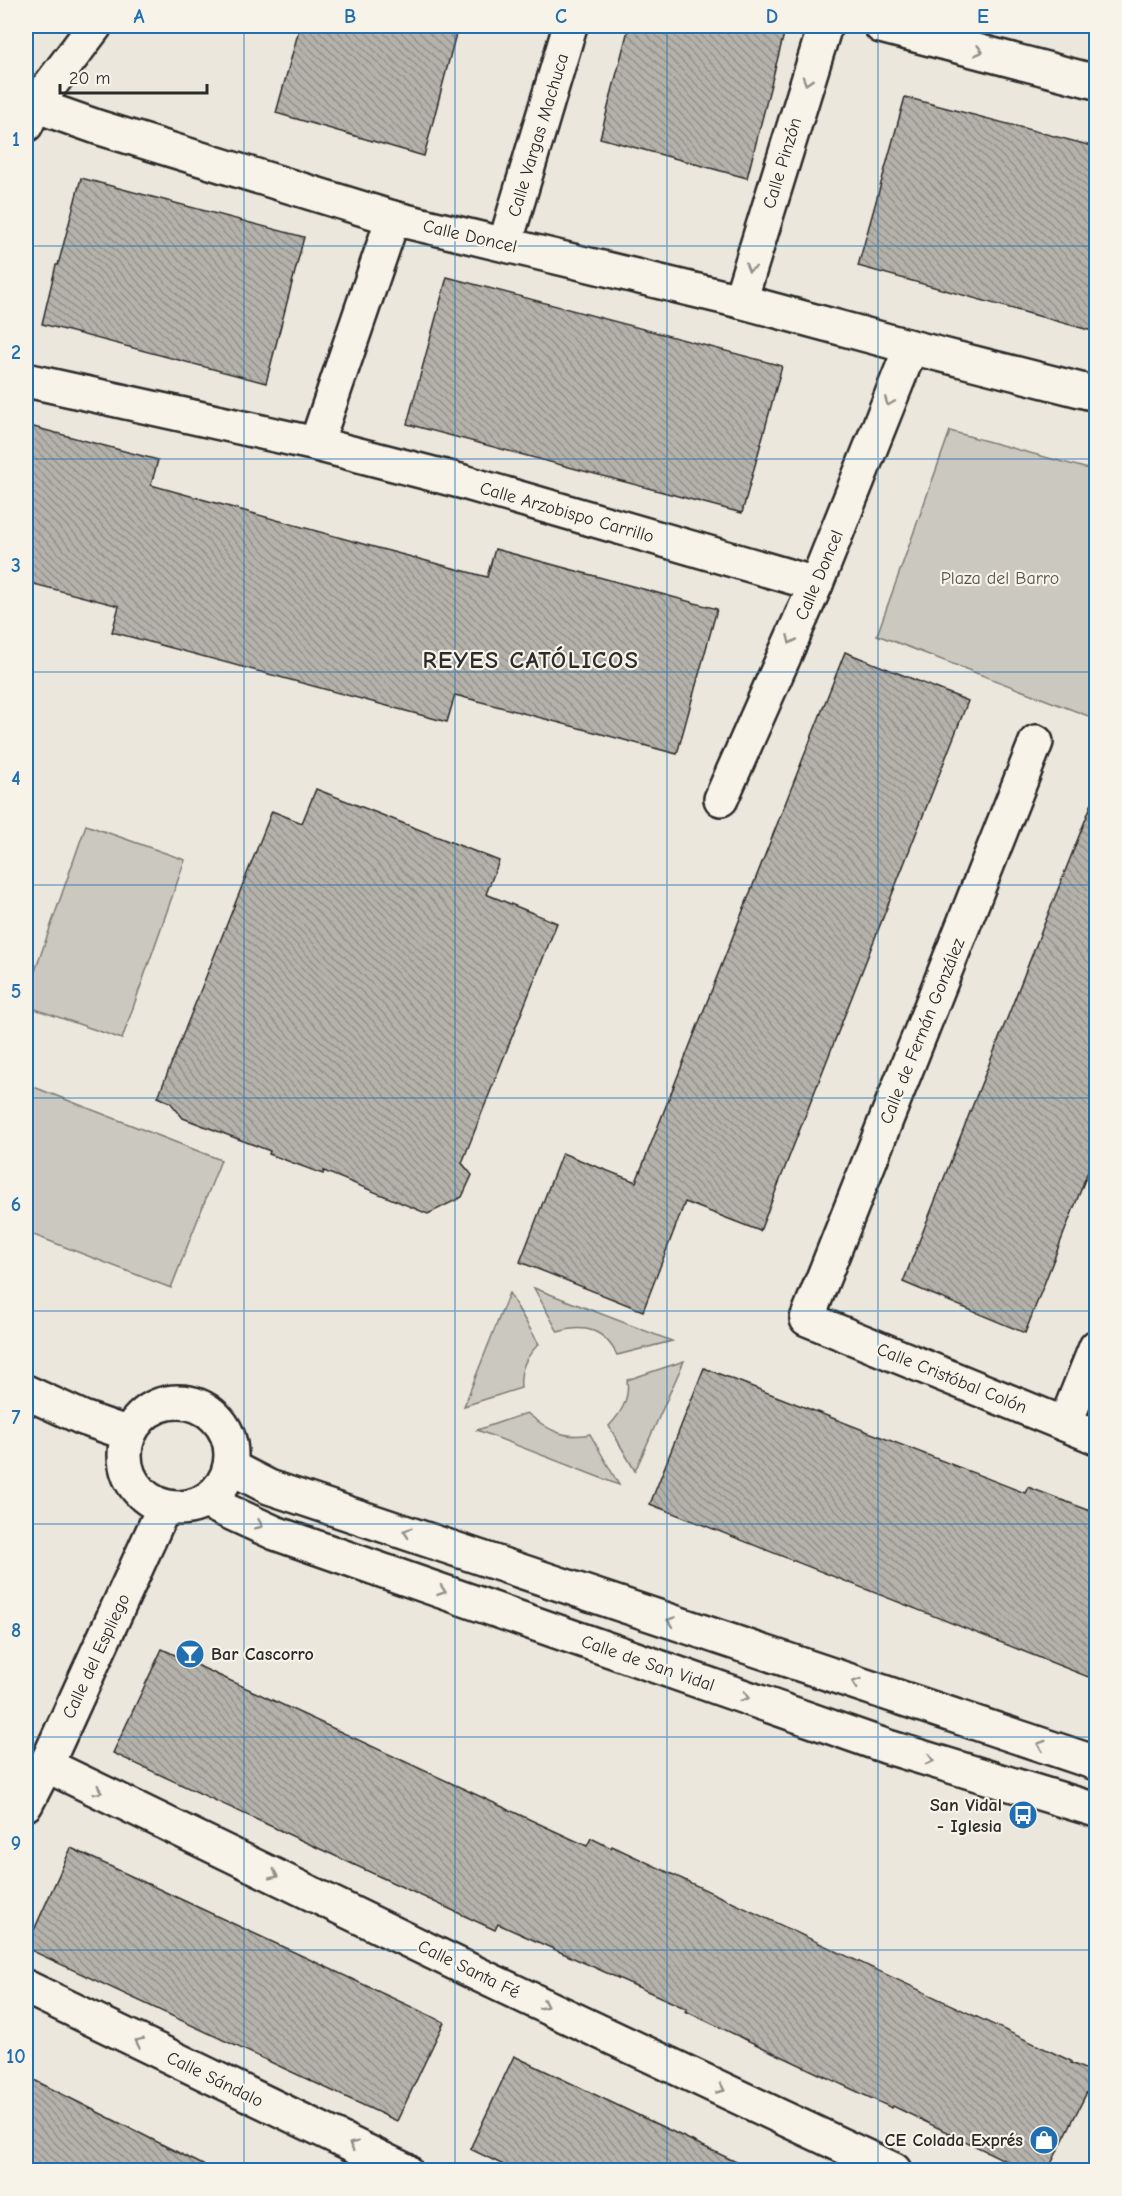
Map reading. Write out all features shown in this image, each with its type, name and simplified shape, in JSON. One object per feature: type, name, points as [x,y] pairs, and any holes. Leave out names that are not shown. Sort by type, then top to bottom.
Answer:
[{"type":"street","points":[[29,111],[95,26]]},
{"type":"street","name":"Calle Vargas Machuca","points":[[505,244],[570,26]]},
{"type":"street","name":"Calle Pinzón","points":[[740,301],[825,26]]},
{"type":"street","points":[[881,26],[1096,82]]},
{"type":"street","name":"Calle Doncel","points":[[29,111],[97,127],[393,218],[740,301],[1096,394]]},
{"type":"street","points":[[316,444],[393,218]]},
{"type":"street","name":"Calle Doncel","points":[[721,799],[816,584],[910,347]]},
{"type":"street","name":"Calle Arzobispo Carrillo","points":[[26,380],[192,415],[460,481],[816,584]]},
{"type":"street","name":"Calle de Fernán González","points":[[807,1319],[1036,742]]},
{"type":"street","name":"Calle Cristóbal Colón","points":[[807,1319],[1096,1437]]},
{"type":"street","points":[[1065,1424],[1096,1347]]},
{"type":"street","points":[[26,1392],[83,1418],[129,1434]]},
{"type":"street","points":[[189,1403],[206,1410],[220,1421],[231,1443],[230,1467],[223,1484],[205,1501],[188,1508],[164,1507],[147,1498],[134,1486],[126,1464],[129,1434],[139,1419],[154,1407],[164,1404],[189,1403]]},
{"type":"street","points":[[230,1467],[269,1487],[1096,1763]]},
{"type":"street","name":"Calle de San Vidal","points":[[205,1501],[275,1533],[879,1744],[1096,1810]]},
{"type":"street","name":"Calle del Espliego","points":[[26,1804],[164,1507]]},
{"type":"street","name":"Calle Santa Fé","points":[[45,1765],[502,1986],[894,2170]]},
{"type":"street","name":"Calle Sándalo","points":[[26,1987],[405,2170]]},
{"type":"green space","name":"Plaza del Barro","points":[[950,431],[1096,471],[1096,719],[877,635]]},
{"type":"green space","points":[[86,825],[185,860],[122,1039],[26,1006],[26,997]]},
{"type":"green space","points":[[26,1084],[221,1160],[171,1288],[26,1232]]},
{"type":"green space","points":[[534,1288],[672,1341],[617,1355],[606,1339],[593,1331],[577,1329],[558,1332]]},
{"type":"green space","points":[[509,1293],[539,1344],[524,1364],[521,1388],[464,1406]]},
{"type":"green space","points":[[684,1361],[635,1471],[609,1426],[624,1405],[628,1387],[627,1380]]},
{"type":"green space","points":[[527,1413],[556,1432],[572,1436],[590,1434],[619,1485],[477,1430]]},
{"type":"building","points":[[300,26],[458,26],[424,156],[276,113]]},
{"type":"building","points":[[629,26],[786,26],[747,178],[600,138]]},
{"type":"building","points":[[905,97],[1096,147],[1096,332],[858,266]]},
{"type":"building","points":[[81,178],[304,237],[266,383],[42,324]]},
{"type":"building","points":[[447,277],[782,366],[742,513],[407,424]]},
{"type":"building","points":[[26,425],[158,460],[151,485],[374,547],[487,577],[495,549],[717,609],[677,754],[455,695],[447,722],[112,632],[119,606],[26,582]]},
{"type":"building","points":[[845,652],[968,701],[760,1231],[685,1202],[643,1311],[520,1262],[562,1153],[636,1182]]},
{"type":"building","points":[[316,789],[499,861],[486,894],[557,923],[462,1163],[472,1175],[462,1197],[428,1214],[324,1171],[323,1174],[269,1154],[270,1151],[183,1118],[170,1102],[158,1097],[272,811],[302,823]]},
{"type":"building","points":[[1094,798],[1096,798],[1096,1151],[1025,1333],[903,1282]]},
{"type":"building","points":[[704,1368],[1025,1493],[1028,1487],[1096,1513],[1096,1680],[650,1504]]},
{"type":"building","points":[[162,1649],[587,1846],[591,1838],[611,1848],[612,1846],[1096,2074],[1048,2170],[1025,2170],[893,2106],[892,2108],[685,2011],[687,2009],[498,1924],[495,1930],[113,1753]]},
{"type":"building","points":[[71,1848],[444,2022],[397,2121],[26,1948]]},
{"type":"building","points":[[514,2056],[753,2170],[514,2170],[470,2149]]},
{"type":"building","points":[[26,2076],[213,2170],[26,2170]]},
{"type":"place","name":"Bar Cascorro","points":[[190,1654]]},
{"type":"place","name":"San Vidal - Iglesia","points":[[1023,1815]]},
{"type":"place","name":"CE Colada Exprés","points":[[1044,2140]]},
{"type":"district","name":"REYES CATÓLICOS","points":[[531,660]]}]
